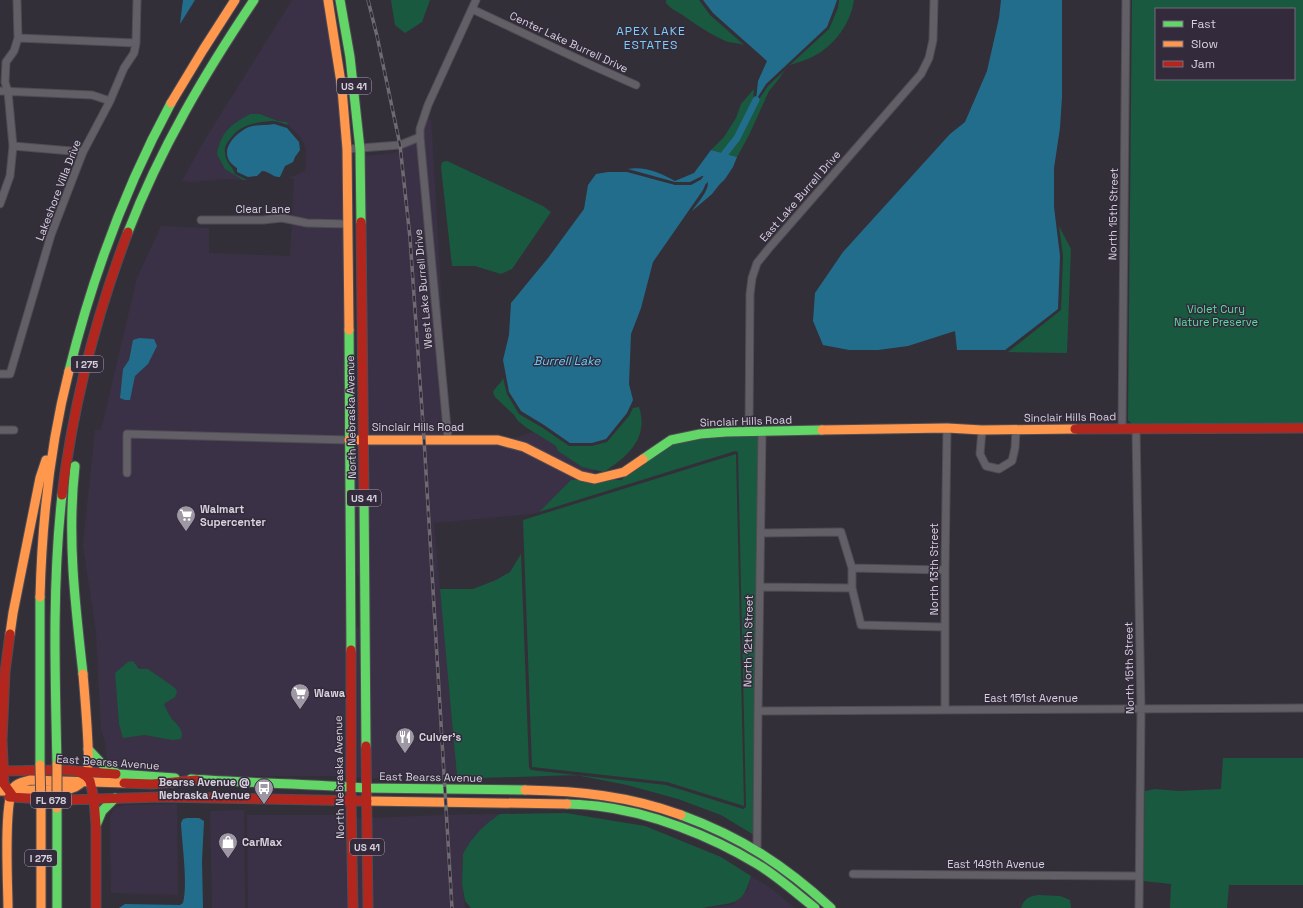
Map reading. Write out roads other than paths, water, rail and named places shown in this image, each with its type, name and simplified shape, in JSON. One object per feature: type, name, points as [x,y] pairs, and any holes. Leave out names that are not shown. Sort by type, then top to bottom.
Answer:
[{"type":"main road","name":"I 275","points":[[41,908],[39,614],[41,569],[46,504],[56,431],[68,374],[85,312],[109,240],[131,186],[154,136],[180,88],[213,32],[235,0]]},
{"type":"main road","name":"I 275","points":[[57,908],[55,668],[56,571],[63,495],[75,417],[90,353],[103,307],[136,212],[164,151],[196,92],[222,48],[254,0]]},
{"type":"main road","name":"North Nebraska Avenue","points":[[328,0],[342,89],[347,149],[353,908]]},
{"type":"main road","name":"North Nebraska Avenue","points":[[340,0],[350,57],[360,149],[368,908]]},
{"type":"main road","points":[[348,224],[354,234],[355,280],[357,285],[361,287]]},
{"type":"main road","points":[[348,301],[355,314],[356,352],[358,363],[362,368]]},
{"type":"main road","points":[[8,794],[70,789],[79,785],[85,776],[88,749],[86,704],[74,605],[72,567],[71,521],[76,446],[75,417]]},
{"type":"main road","name":"Sinclair Hills Road","points":[[350,440],[448,439],[498,440],[511,442],[581,476],[595,479],[624,472],[671,440],[700,434],[726,432],[947,428],[982,430],[1303,428]]},
{"type":"main road","points":[[8,908],[8,794],[1,771],[5,672],[13,613],[40,478],[56,431]]},
{"type":"main road","points":[[351,569],[356,579],[356,618],[361,626],[365,627]]},
{"type":"main road","points":[[88,749],[99,763],[118,774]]},
{"type":"main road","name":"East Bearss Avenue","points":[[1,771],[53,770],[85,776],[118,774],[197,780],[310,784],[366,788],[572,791],[610,796],[649,804],[690,817],[725,833],[757,850],[795,876],[831,908]]},
{"type":"main road","points":[[85,776],[152,784],[197,780]]},
{"type":"main road","points":[[85,776],[94,799],[96,825],[96,908]]},
{"type":"main road","name":"FL 678","points":[[8,794],[65,800],[160,797],[367,801]]},
{"type":"main road","points":[[96,825],[102,811],[115,798]]},
{"type":"main road","points":[[367,801],[565,803],[598,806],[625,811],[657,819],[720,844],[757,864],[792,889],[815,908]]},
{"type":"main road","points":[[0,810],[7,819]]},
{"type":"street","points":[[0,204],[10,176],[13,146],[8,92],[5,82],[6,62],[14,51],[18,38],[17,0]]},
{"type":"street","points":[[18,38],[136,43],[137,0]]},
{"type":"street","name":"West Lake Burrell Drive","points":[[448,439],[420,129],[428,105],[476,0]]},
{"type":"street","name":"East Lake Burrell Drive","points":[[749,432],[750,294],[752,278],[757,263],[921,74],[929,58],[933,40],[934,0]]},
{"type":"street","name":"North 15th Street","points":[[1122,429],[1126,0]]},
{"type":"street","name":"Center Lake Burrell Drive","points":[[472,9],[636,85]]},
{"type":"street","name":"Lakeshore Villa Drive","points":[[0,374],[10,374],[51,236],[83,152],[110,101],[124,68],[134,53],[136,43]]},
{"type":"street","points":[[0,91],[92,95],[110,101]]},
{"type":"street","points":[[347,149],[400,145],[420,137]]},
{"type":"street","points":[[13,146],[83,152]]},
{"type":"street","name":"Clear Lane","points":[[201,220],[263,220],[282,218],[307,223],[348,224]]},
{"type":"street","name":"North 13th Street","points":[[945,709],[947,428]]},
{"type":"street","name":"North 15th Street","points":[[1136,429],[1141,710],[1139,908]]},
{"type":"street","points":[[0,430],[14,430]]},
{"type":"street","points":[[982,430],[980,454],[986,466],[999,469],[1012,461],[1015,448],[1016,430]]},
{"type":"street","name":"North 12th Street","points":[[757,850],[762,432]]},
{"type":"street","name":"Sinclair Hills Road","points":[[127,473],[127,434],[350,440]]},
{"type":"street","points":[[761,534],[841,532],[852,568],[852,588],[861,625],[945,627]]},
{"type":"street","points":[[852,568],[945,570]]},
{"type":"street","points":[[760,587],[852,588]]},
{"type":"street","name":"East 151st Avenue","points":[[758,711],[1303,708]]},
{"type":"street","name":"East 149th Avenue","points":[[853,874],[1139,876]]},
{"type":"water","points":[[183,0],[195,0],[180,24]]},
{"type":"water","points":[[703,0],[837,0],[827,27],[766,84],[756,100],[758,81],[767,61],[713,13]]},
{"type":"water","points":[[1001,0],[1062,0],[1062,97],[1060,128],[1054,168],[1054,207],[1060,256],[1058,309],[1005,350],[957,350],[955,331],[908,346],[878,350],[849,350],[823,345],[813,321],[815,293],[843,252],[950,134],[965,122],[987,71],[999,18]]},
{"type":"water","points":[[274,124],[287,128],[299,142],[300,150],[293,162],[285,166],[280,177],[262,171],[257,176],[248,177],[237,172],[237,168],[227,157],[228,146],[231,141],[244,129],[249,127]]},
{"type":"water","points":[[711,150],[737,157],[733,167],[725,179],[712,194],[692,211],[706,191],[708,186],[707,177],[702,176],[690,182],[675,182],[628,169],[646,169],[664,175],[675,181],[694,173]]},
{"type":"water","name":"Burrell Lake","points":[[608,172],[627,172],[675,185],[691,185],[702,179],[705,180],[706,183],[703,190],[653,262],[641,308],[631,334],[629,384],[633,400],[627,413],[606,439],[592,443],[570,443],[521,411],[509,392],[503,360],[509,335],[511,303],[548,258],[584,209],[588,185],[596,174]]},
{"type":"water","points":[[139,338],[154,339],[157,346],[148,364],[135,376],[130,400],[125,400],[120,398],[123,369],[129,360],[133,340]]},
{"type":"water","points":[[199,818],[204,821],[202,861],[203,908],[119,908],[125,904],[180,905],[183,903],[185,875],[181,823],[183,819]]},
{"type":"waterway","points":[[719,161],[737,138],[756,100]]},
{"type":"waterway","points":[[705,180],[713,170]]},
{"type":"railway","points":[[368,0],[400,145],[410,238],[424,439],[452,908]]},
{"type":"place","name":"Walmart Supercenter","points":[[186,532]]},
{"type":"place","name":"Wawa","points":[[300,710]]},
{"type":"place","name":"Culver's","points":[[405,754]]},
{"type":"place","name":"Bearss Avenue @ Nebraska Avenue","points":[[264,805]]},
{"type":"place","name":"CarMax","points":[[228,859]]},
{"type":"district","name":"APEX LAKE ESTATES","points":[[651,38]]},
{"type":"park label","name":"Violet Cury Nature Preserve","points":[[1216,315]]}]
